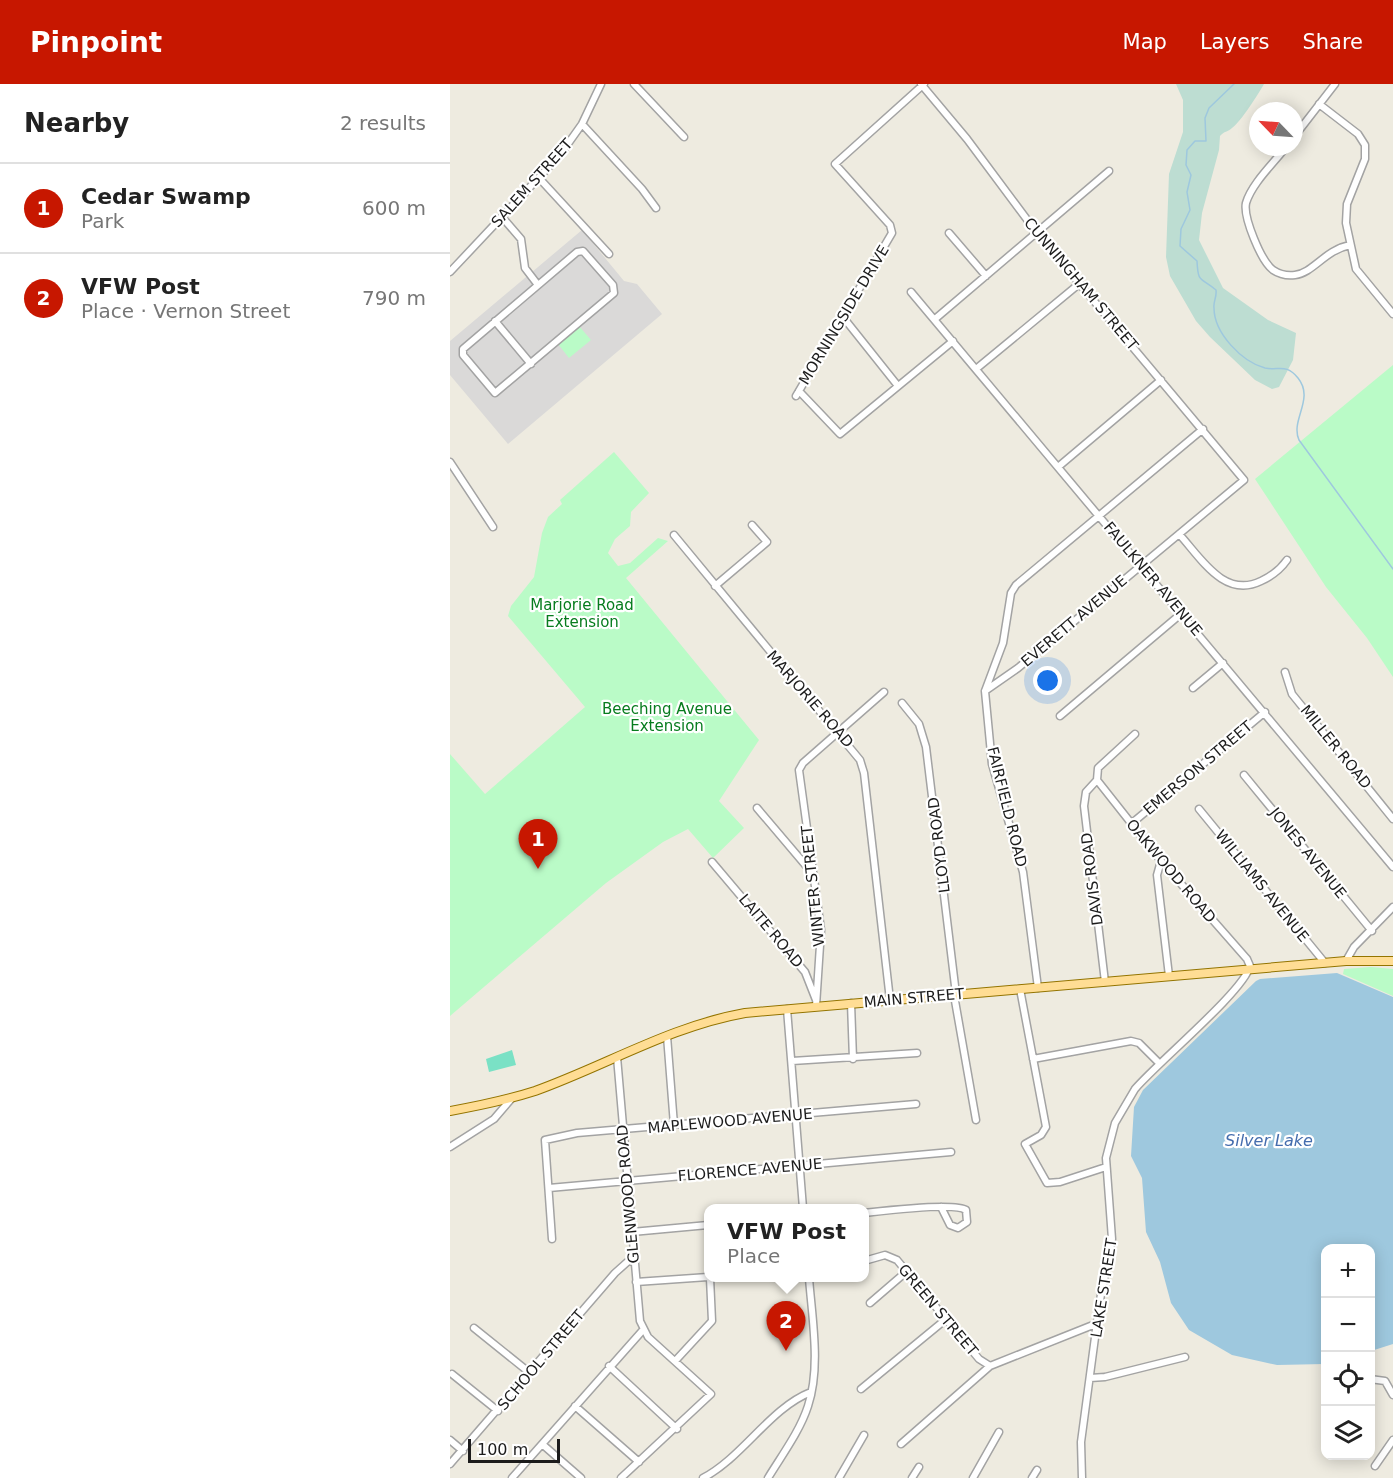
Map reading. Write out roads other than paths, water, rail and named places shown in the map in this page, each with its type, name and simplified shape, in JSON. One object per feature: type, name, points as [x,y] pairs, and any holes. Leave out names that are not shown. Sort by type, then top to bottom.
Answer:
[{"type":"main road","name":"MAIN STREET","points":[[450,1111],[512,1098],[667,1036],[728,1016],[816,1006],[1346,961],[1393,961]]},
{"type":"street","name":"SALEM STREET","points":[[450,272],[539,178],[582,124],[601,84]]},
{"type":"street","points":[[634,84],[684,136]]},
{"type":"street","name":"MORNINGSIDE DRIVE","points":[[898,386],[839,434],[798,394],[891,232],[890,225],[835,164],[922,84]]},
{"type":"street","name":"CUNNINGHAM STREET","points":[[922,84],[967,139],[1037,233],[1244,480]]},
{"type":"street","points":[[1303,125],[1335,84]]},
{"type":"street","points":[[1319,104],[1358,134],[1365,145],[1365,159],[1346,211],[1350,245],[1358,273],[1393,314]]},
{"type":"street","points":[[582,124],[642,189],[656,208]]},
{"type":"street","points":[[1280,156],[1250,195],[1245,208],[1247,221],[1268,265],[1281,274],[1298,275],[1332,251],[1350,245]]},
{"type":"street","points":[[935,319],[1109,171]]},
{"type":"street","points":[[539,178],[609,254]]},
{"type":"street","points":[[502,217],[521,238],[525,268],[538,285]]},
{"type":"street","points":[[949,233],[986,276]]},
{"type":"street","points":[[582,250],[615,290],[612,296],[495,393],[462,353],[463,349],[495,321],[582,250]]},
{"type":"street","points":[[976,369],[1079,284]]},
{"type":"street","name":"FAULKNER AVENUE","points":[[911,292],[1393,867]]},
{"type":"street","points":[[843,317],[898,386],[953,341]]},
{"type":"street","points":[[495,321],[531,364]]},
{"type":"street","points":[[1058,467],[1161,380]]},
{"type":"street","points":[[1100,516],[1203,429]]},
{"type":"street","points":[[450,462],[493,527]]},
{"type":"street","name":"EVERETT AVENUE","points":[[985,691],[1013,672],[1244,480]]},
{"type":"street","name":"FAIRFIELD ROAD","points":[[1038,988],[1023,872],[993,764],[985,691],[1003,643],[1011,593],[1016,585],[1100,516]]},
{"type":"street","points":[[716,586],[767,542],[752,525]]},
{"type":"street","points":[[1179,534],[1216,576],[1235,586],[1259,582],[1281,569],[1287,560]]},
{"type":"street","name":"MARJORIE ROAD","points":[[674,536],[836,733],[857,755],[864,773],[890,1000]]},
{"type":"street","points":[[1060,716],[1182,613]]},
{"type":"street","points":[[1193,688],[1223,663]]},
{"type":"street","name":"MILLER ROAD","points":[[1285,672],[1292,694],[1393,819]]},
{"type":"street","points":[[836,733],[884,692]]},
{"type":"street","name":"LLOYD ROAD","points":[[902,703],[919,724],[926,747],[955,995],[976,1120]]},
{"type":"street","name":"EMERSON STREET","points":[[1131,824],[1265,712]]},
{"type":"street","name":"WINTER STREET","points":[[816,1006],[821,941],[800,767],[836,733]]},
{"type":"street","points":[[1097,780],[1096,771],[1135,734]]},
{"type":"street","name":"JONES AVENUE","points":[[1244,775],[1372,931]]},
{"type":"street","name":"OAKWOOD ROAD","points":[[1097,780],[1161,861],[1247,959],[1250,970]]},
{"type":"street","name":"DAVIS ROAD","points":[[1097,780],[1086,792],[1084,806],[1105,982]]},
{"type":"street","points":[[757,808],[813,874]]},
{"type":"street","name":"WILLIAMS AVENUE","points":[[1198,809],[1325,963]]},
{"type":"street","points":[[1161,861],[1157,875],[1169,976]]},
{"type":"street","name":"LAITE ROAD","points":[[712,862],[805,972],[816,1006]]},
{"type":"street","points":[[1346,961],[1354,947],[1372,931],[1393,906]]},
{"type":"street","name":"LAKE STREET","points":[[1082,1478],[1081,1449],[1112,1239],[1106,1167],[1109,1141],[1119,1113],[1128,1098],[1158,1063],[1217,1008],[1250,970]]},
{"type":"street","points":[[1020,989],[1046,1127],[1041,1135],[1025,1144],[1042,1179],[1047,1183],[1060,1182],[1106,1167]]},
{"type":"street","points":[[851,1003],[854,1059]]},
{"type":"street","points":[[787,1009],[803,1204]]},
{"type":"street","points":[[667,1036],[674,1125]]},
{"type":"street","points":[[1033,1059],[1131,1041],[1143,1047],[1158,1063]]},
{"type":"street","points":[[792,1061],[854,1059],[917,1053]]},
{"type":"street","name":"GLENWOOD ROAD","points":[[617,1057],[636,1282],[643,1330]]},
{"type":"street","points":[[450,1147],[494,1119],[512,1098]]},
{"type":"street","name":"MAPLEWOOD AVENUE","points":[[549,1188],[545,1140],[569,1134],[916,1104]]},
{"type":"street","name":"FLORENCE AVENUE","points":[[549,1188],[951,1152]]},
{"type":"street","points":[[549,1188],[552,1239]]},
{"type":"street","points":[[869,1213],[941,1207],[963,1208],[968,1213],[967,1222],[962,1227],[954,1228],[948,1223],[941,1207]]},
{"type":"street","points":[[632,1232],[704,1225]]},
{"type":"street","name":"GREEN STREET","points":[[869,1260],[885,1255],[894,1257],[979,1359],[990,1366]]},
{"type":"street","name":"SCHOOL STREET","points":[[450,1464],[615,1273],[634,1256]]},
{"type":"street","points":[[870,1303],[906,1272]]},
{"type":"street","points":[[636,1282],[704,1277]]},
{"type":"street","points":[[676,1360],[712,1321],[709,1282]]},
{"type":"street","points":[[768,1478],[803,1418],[811,1392],[814,1350],[809,1282]]},
{"type":"street","points":[[861,1389],[945,1320]]},
{"type":"street","points":[[900,1444],[990,1366],[1098,1323]]},
{"type":"street","points":[[474,1329],[530,1373]]},
{"type":"street","points":[[512,1478],[643,1330],[711,1394],[677,1429],[639,1462],[631,1475],[621,1478]]},
{"type":"street","points":[[1090,1378],[1105,1377],[1185,1357]]},
{"type":"street","points":[[609,1366],[677,1429]]},
{"type":"street","points":[[452,1374],[498,1411]]},
{"type":"street","points":[[1375,1380],[1385,1381],[1393,1395]]},
{"type":"street","points":[[703,1478],[713,1476],[793,1402],[811,1392]]},
{"type":"street","points":[[575,1406],[639,1462]]},
{"type":"street","points":[[973,1478],[999,1432]]},
{"type":"street","points":[[839,1478],[864,1435]]},
{"type":"street","points":[[450,1440],[463,1451]]},
{"type":"street","points":[[1376,1466],[1393,1440]]},
{"type":"street","points":[[543,1444],[581,1478]]},
{"type":"street","points":[[912,1478],[919,1467]]},
{"type":"street","points":[[1032,1478],[1037,1470]]},
{"type":"water","name":"Silver Lake","points":[[1337,973],[1393,997],[1393,1344],[1375,1350],[1375,1244],[1321,1244],[1321,1364],[1277,1365],[1232,1355],[1189,1330],[1171,1303],[1160,1262],[1146,1232],[1142,1178],[1131,1156],[1134,1107],[1143,1090],[1260,979]]},
{"type":"waterway","points":[[1234,84],[1209,108],[1205,118],[1206,141],[1195,141],[1187,150],[1186,165],[1191,175],[1187,192],[1190,210],[1181,229],[1180,246],[1197,261],[1201,279],[1216,290],[1215,318],[1231,345],[1256,365],[1286,369],[1298,378],[1303,386],[1304,394],[1297,425],[1299,440],[1393,569]]},
{"type":"place","name":"Cedar Swamp","points":[[538,869]]},
{"type":"place","name":"VFW Post","points":[[786,1351]]},
{"type":"park label","name":"Marjorie Road Extension","points":[[582,614]]},
{"type":"park label","name":"Beeching Avenue Extension","points":[[667,718]]}]
